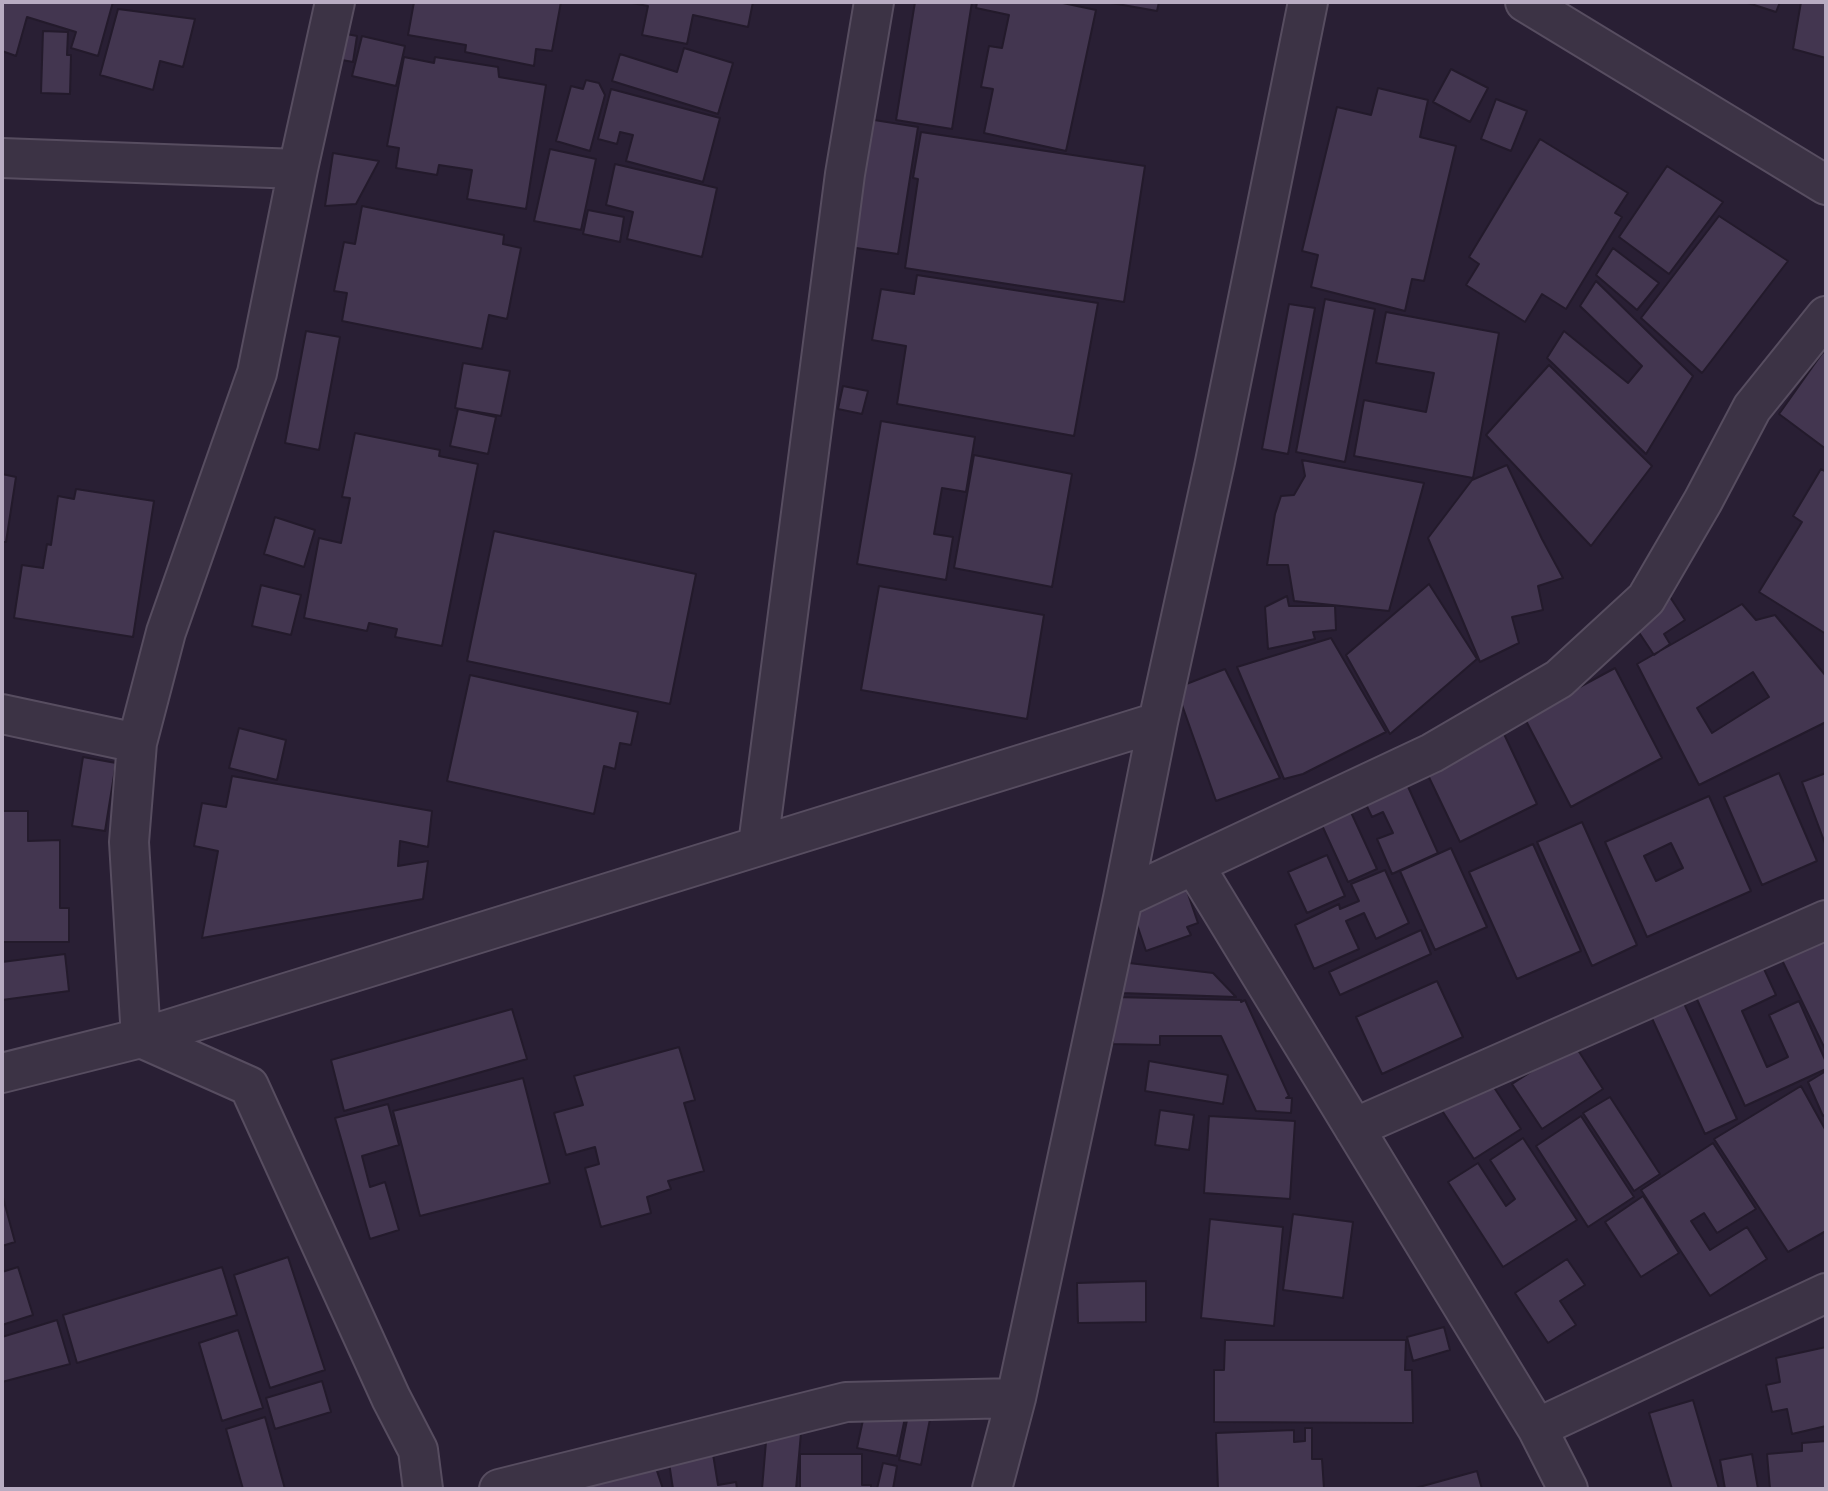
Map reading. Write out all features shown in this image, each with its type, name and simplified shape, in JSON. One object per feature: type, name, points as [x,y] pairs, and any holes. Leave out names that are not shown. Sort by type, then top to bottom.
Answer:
[{"type":"street","points":[[141,1038],[129,842],[137,743],[166,632],[257,373],[335,2]]},
{"type":"street","points":[[758,845],[845,174],[874,2]]},
{"type":"street","points":[[992,1489],[1016,1398],[1123,898],[1308,2]]},
{"type":"street","points":[[1525,2],[1826,184]]},
{"type":"street","points":[[2,159],[298,169]]},
{"type":"street","points":[[1123,898],[1432,752],[1559,678],[1646,599],[1703,501],[1752,408],[1826,316]]},
{"type":"street","points":[[2,714],[137,743]]},
{"type":"street","points":[[2,1073],[141,1038],[1158,722]]},
{"type":"street","points":[[1194,865],[1537,1428],[1568,1489]]},
{"type":"street","points":[[1354,1128],[1826,920]]},
{"type":"street","points":[[141,1038],[249,1086],[391,1398],[418,1450],[423,1489]]},
{"type":"street","points":[[1537,1428],[1826,1293]]},
{"type":"street","points":[[499,1489],[846,1402],[1016,1398]]},
{"type":"building","points":[[2,2],[113,2],[98,56],[71,48],[76,32],[27,17],[16,56],[2,51]]},
{"type":"building","points":[[414,2],[561,2],[552,51],[536,49],[534,66],[465,52],[466,45],[408,35]]},
{"type":"building","points":[[627,2],[753,2],[748,27],[693,15],[687,44],[642,35],[648,6]]},
{"type":"building","points":[[915,2],[972,2],[952,129],[896,120]]},
{"type":"building","points":[[977,2],[1058,2],[1096,10],[1066,151],[984,133],[993,89],[981,87],[989,46],[1002,48],[1009,15],[976,8]]},
{"type":"building","points":[[1106,2],[1159,2],[1157,11]]},
{"type":"building","points":[[1745,2],[1780,2],[1776,12]]},
{"type":"building","points":[[1801,2],[1826,2],[1826,58],[1793,49]]},
{"type":"building","points":[[118,9],[195,19],[183,67],[160,61],[153,90],[100,75]]},
{"type":"building","points":[[43,31],[68,32],[67,55],[71,55],[70,94],[41,93]]},
{"type":"building","points":[[336,32],[357,36],[353,62],[331,58]]},
{"type":"building","points":[[362,36],[405,46],[396,86],[352,76]]},
{"type":"building","points":[[684,48],[733,63],[718,114],[612,81],[620,54],[677,72]]},
{"type":"building","points":[[404,57],[434,63],[435,57],[498,67],[499,77],[546,85],[526,209],[467,199],[472,170],[439,165],[437,175],[396,168],[399,148],[387,146]]},
{"type":"building","points":[[1451,69],[1488,88],[1470,122],[1433,102]]},
{"type":"building","points":[[586,80],[599,83],[605,95],[590,151],[556,141],[571,86],[583,89]]},
{"type":"building","points":[[1378,88],[1428,100],[1420,137],[1456,146],[1424,281],[1412,279],[1405,311],[1311,287],[1318,255],[1302,251],[1337,107],[1371,115]]},
{"type":"building","points":[[611,89],[720,118],[703,182],[626,161],[633,135],[620,132],[617,144],[598,139]]},
{"type":"building","points":[[1496,99],[1527,111],[1511,151],[1481,139]]},
{"type":"building","points":[[868,119],[918,127],[898,254],[849,247]]},
{"type":"building","points":[[921,132],[1145,166],[1124,302],[905,268],[918,179],[913,178]]},
{"type":"building","points":[[1540,139],[1628,193],[1615,213],[1622,217],[1566,309],[1542,294],[1525,322],[1466,285],[1479,264],[1469,257]]},
{"type":"building","points":[[550,149],[596,159],[581,230],[534,221]]},
{"type":"building","points":[[333,153],[379,161],[356,204],[325,206]]},
{"type":"building","points":[[615,164],[717,188],[702,257],[627,239],[633,212],[606,205]]},
{"type":"building","points":[[1667,166],[1723,202],[1669,274],[1619,237]]},
{"type":"building","points":[[362,206],[504,235],[503,244],[521,248],[507,319],[489,315],[482,349],[342,321],[347,293],[334,291],[344,242],[355,244]]},
{"type":"building","points":[[588,210],[624,217],[620,242],[583,234]]},
{"type":"building","points":[[1719,216],[1788,261],[1702,373],[1641,318]]},
{"type":"building","points":[[1613,248],[1659,283],[1637,310],[1596,275]]},
{"type":"building","points":[[917,275],[1098,303],[1074,436],[897,404],[906,346],[872,340],[881,289],[914,294]]},
{"type":"building","points":[[1596,281],[1693,376],[1646,454],[1547,358],[1564,331],[1628,383],[1642,366],[1580,306]]},
{"type":"building","points":[[1325,299],[1375,309],[1345,462],[1296,452]]},
{"type":"building","points":[[1289,304],[1315,308],[1288,454],[1262,449]]},
{"type":"building","points":[[1386,312],[1499,333],[1473,478],[1354,456],[1364,400],[1426,412],[1434,373],[1376,363]]},
{"type":"building","points":[[306,331],[340,337],[319,450],[285,443]]},
{"type":"building","points":[[1823,352],[1826,354],[1826,449],[1779,414]]},
{"type":"building","points":[[463,363],[510,371],[501,416],[455,408]]},
{"type":"building","points":[[1549,365],[1652,466],[1591,546],[1486,435]]},
{"type":"building","points":[[843,386],[868,391],[862,414],[838,409]]},
{"type":"building","points":[[458,409],[496,417],[488,454],[450,446]]},
{"type":"building","points":[[881,421],[975,437],[966,492],[942,488],[934,534],[953,537],[946,580],[857,564]]},
{"type":"building","points":[[355,433],[440,450],[439,456],[478,464],[442,646],[395,637],[397,629],[369,623],[367,631],[304,618],[319,538],[341,543],[350,498],[342,497]]},
{"type":"building","points":[[974,455],[1072,474],[1052,587],[954,568]]},
{"type":"building","points":[[1302,460],[1424,483],[1389,611],[1294,601],[1288,565],[1267,565],[1275,514],[1281,496],[1294,495],[1305,476]]},
{"type":"building","points":[[1507,465],[1563,578],[1538,586],[1543,610],[1512,617],[1519,643],[1480,662],[1428,538],[1472,480]]},
{"type":"building","points":[[1821,469],[1826,472],[1826,634],[1759,592],[1802,522],[1793,516]]},
{"type":"building","points":[[2,474],[16,477],[6,542],[2,542]]},
{"type":"building","points":[[76,489],[154,501],[133,637],[14,618],[22,565],[43,568],[47,544],[51,545],[58,496],[74,499]]},
{"type":"building","points":[[275,517],[315,530],[304,567],[264,554]]},
{"type":"building","points":[[494,531],[696,574],[670,704],[467,661]]},
{"type":"building","points":[[1429,584],[1477,659],[1390,734],[1346,655]]},
{"type":"building","points":[[261,585],[301,595],[291,635],[252,626]]},
{"type":"building","points":[[879,586],[1044,615],[1027,719],[861,690]]},
{"type":"building","points":[[1287,596],[1289,606],[1335,606],[1336,630],[1313,632],[1315,639],[1268,649],[1265,607]]},
{"type":"building","points":[[1670,597],[1685,620],[1664,634],[1670,644],[1654,655],[1632,622]]},
{"type":"building","points":[[1742,604],[1756,620],[1775,615],[1826,676],[1826,722],[1699,785],[1637,664]],"holes":[[[1753,672],[1769,697],[1712,733],[1697,708]]]},
{"type":"building","points":[[1331,638],[1386,732],[1303,774],[1284,779],[1237,667]]},
{"type":"building","points":[[1615,668],[1662,758],[1571,807],[1524,717]]},
{"type":"building","points":[[1225,669],[1280,778],[1216,801],[1176,688]]},
{"type":"building","points":[[470,675],[638,712],[631,745],[620,743],[615,769],[604,766],[594,814],[447,781]]},
{"type":"building","points":[[239,728],[286,740],[277,780],[229,768]]},
{"type":"building","points":[[1504,734],[1537,804],[1460,842],[1426,771]]},
{"type":"building","points":[[83,757],[116,763],[105,831],[72,826]]},
{"type":"building","points":[[1779,773],[1817,861],[1762,885],[1724,797]]},
{"type":"building","points":[[1826,773],[1826,846],[1802,782]]},
{"type":"building","points":[[232,776],[432,811],[428,847],[400,841],[398,866],[428,861],[423,899],[202,938],[218,851],[194,846],[202,803],[226,807]]},
{"type":"building","points":[[1405,780],[1438,853],[1392,874],[1377,839],[1393,833],[1383,812],[1372,817],[1363,798]]},
{"type":"building","points":[[1709,796],[1751,891],[1647,937],[1605,842]],"holes":[[[1671,843],[1683,868],[1656,881],[1644,856]]]},
{"type":"building","points":[[1349,808],[1377,869],[1348,882],[1320,821]]},
{"type":"building","points":[[2,811],[28,811],[28,841],[60,840],[60,908],[69,908],[69,942],[2,942]]},
{"type":"building","points":[[1582,822],[1637,945],[1592,966],[1537,842]]},
{"type":"building","points":[[1533,844],[1581,951],[1517,979],[1469,872]]},
{"type":"building","points":[[1451,848],[1487,927],[1435,950],[1400,871]]},
{"type":"building","points":[[1327,855],[1345,896],[1307,913],[1288,872]]},
{"type":"building","points":[[1385,870],[1409,923],[1376,939],[1364,913],[1346,921],[1359,949],[1314,969],[1295,925],[1339,904],[1340,909],[1359,901],[1351,884]]},
{"type":"building","points":[[1186,888],[1198,923],[1187,927],[1191,935],[1146,951],[1131,907]]},
{"type":"building","points":[[1421,930],[1431,954],[1340,995],[1329,972]]},
{"type":"building","points":[[1826,936],[1826,1051],[1781,958]]},
{"type":"building","points":[[65,954],[69,991],[2,1000],[2,962]]},
{"type":"building","points":[[1758,956],[1776,995],[1742,1011],[1767,1067],[1788,1057],[1769,1015],[1799,1001],[1826,1062],[1826,1069],[1745,1106],[1691,986]]},
{"type":"building","points":[[1129,963],[1213,973],[1236,997],[1121,993]]},
{"type":"building","points":[[1437,981],[1463,1037],[1382,1074],[1356,1017]]},
{"type":"building","points":[[1114,997],[1245,1000],[1289,1096],[1286,1098],[1292,1098],[1291,1113],[1256,1111],[1221,1036],[1160,1036],[1160,1045],[1113,1044]]},
{"type":"building","points":[[1682,999],[1737,1119],[1705,1134],[1650,1014]]},
{"type":"building","points":[[512,1009],[527,1059],[344,1111],[331,1060]]},
{"type":"building","points":[[1574,1044],[1603,1089],[1542,1129],[1512,1084]]},
{"type":"building","points":[[679,1047],[695,1100],[684,1103],[704,1171],[668,1181],[671,1189],[647,1197],[651,1213],[601,1227],[585,1168],[599,1164],[595,1147],[566,1155],[554,1113],[583,1105],[574,1076]]},
{"type":"building","points":[[1149,1061],[1228,1075],[1223,1104],[1145,1091]]},
{"type":"building","points":[[1826,1071],[1826,1114],[1823,1116],[1808,1082]]},
{"type":"building","points":[[523,1078],[550,1183],[420,1216],[393,1111]]},
{"type":"building","points":[[1488,1078],[1521,1129],[1474,1159],[1441,1109]]},
{"type":"building","points":[[1801,1086],[1826,1131],[1826,1231],[1788,1252],[1714,1139]]},
{"type":"building","points":[[1610,1097],[1660,1174],[1634,1191],[1583,1113]]},
{"type":"building","points":[[388,1104],[399,1145],[362,1156],[370,1187],[385,1182],[399,1230],[370,1239],[335,1118]]},
{"type":"building","points":[[1160,1110],[1194,1115],[1189,1150],[1155,1145]]},
{"type":"building","points":[[1209,1116],[1295,1121],[1290,1199],[1204,1193]]},
{"type":"building","points":[[1581,1116],[1634,1197],[1588,1227],[1536,1146]]},
{"type":"building","points":[[1523,1138],[1577,1220],[1503,1267],[1448,1182],[1478,1163],[1506,1206],[1515,1199],[1490,1160]]},
{"type":"building","points":[[1713,1143],[1756,1209],[1717,1233],[1704,1213],[1691,1221],[1710,1250],[1747,1227],[1767,1259],[1710,1296],[1641,1190]]},
{"type":"building","points":[[2,1194],[15,1242],[2,1246]]},
{"type":"building","points":[[1643,1196],[1679,1253],[1641,1277],[1605,1222]]},
{"type":"building","points":[[1293,1214],[1353,1222],[1343,1298],[1283,1290]]},
{"type":"building","points":[[1210,1219],[1283,1227],[1274,1326],[1201,1318]]},
{"type":"building","points":[[288,1257],[325,1370],[270,1388],[234,1275]]},
{"type":"building","points":[[1567,1259],[1585,1285],[1560,1301],[1576,1325],[1548,1343],[1515,1293]]},
{"type":"building","points":[[18,1267],[33,1315],[2,1325],[2,1272]]},
{"type":"building","points":[[222,1267],[237,1315],[77,1363],[63,1315]]},
{"type":"building","points":[[1146,1281],[1146,1322],[1078,1323],[1077,1283]]},
{"type":"building","points":[[57,1320],[70,1364],[2,1382],[2,1337]]},
{"type":"building","points":[[1444,1327],[1450,1350],[1413,1361],[1407,1337]]},
{"type":"building","points":[[238,1330],[263,1408],[222,1421],[199,1343]]},
{"type":"building","points":[[1225,1340],[1406,1340],[1405,1370],[1412,1370],[1413,1423],[1214,1422],[1214,1370],[1224,1370]]},
{"type":"building","points":[[1826,1347],[1826,1426],[1792,1434],[1787,1409],[1772,1412],[1766,1385],[1780,1382],[1776,1358]]},
{"type":"building","points":[[322,1381],[331,1412],[275,1429],[266,1398]]},
{"type":"building","points":[[1693,1400],[1719,1489],[1672,1489],[1649,1413]]},
{"type":"building","points":[[866,1406],[906,1413],[897,1456],[857,1448]]},
{"type":"building","points":[[909,1410],[931,1414],[921,1465],[899,1460]]},
{"type":"building","points":[[265,1417],[285,1489],[243,1489],[226,1429]]},
{"type":"building","points":[[1305,1428],[1312,1428],[1312,1459],[1322,1459],[1324,1489],[1218,1489],[1216,1433],[1294,1430],[1294,1442],[1305,1441]]},
{"type":"building","points":[[767,1430],[801,1433],[796,1489],[762,1489]]},
{"type":"building","points":[[1826,1441],[1826,1489],[1770,1489],[1767,1454],[1802,1451],[1802,1443]]},
{"type":"building","points":[[712,1448],[718,1485],[736,1482],[737,1489],[673,1489],[668,1456]]},
{"type":"building","points":[[800,1454],[862,1454],[862,1485],[871,1485],[871,1489],[800,1489]]},
{"type":"building","points":[[1752,1454],[1758,1489],[1725,1489],[1720,1460]]},
{"type":"building","points":[[653,1459],[663,1489],[583,1489],[581,1482]]},
{"type":"building","points":[[883,1463],[897,1466],[893,1489],[877,1489]]},
{"type":"building","points":[[1477,1471],[1482,1489],[1412,1489]]}]
